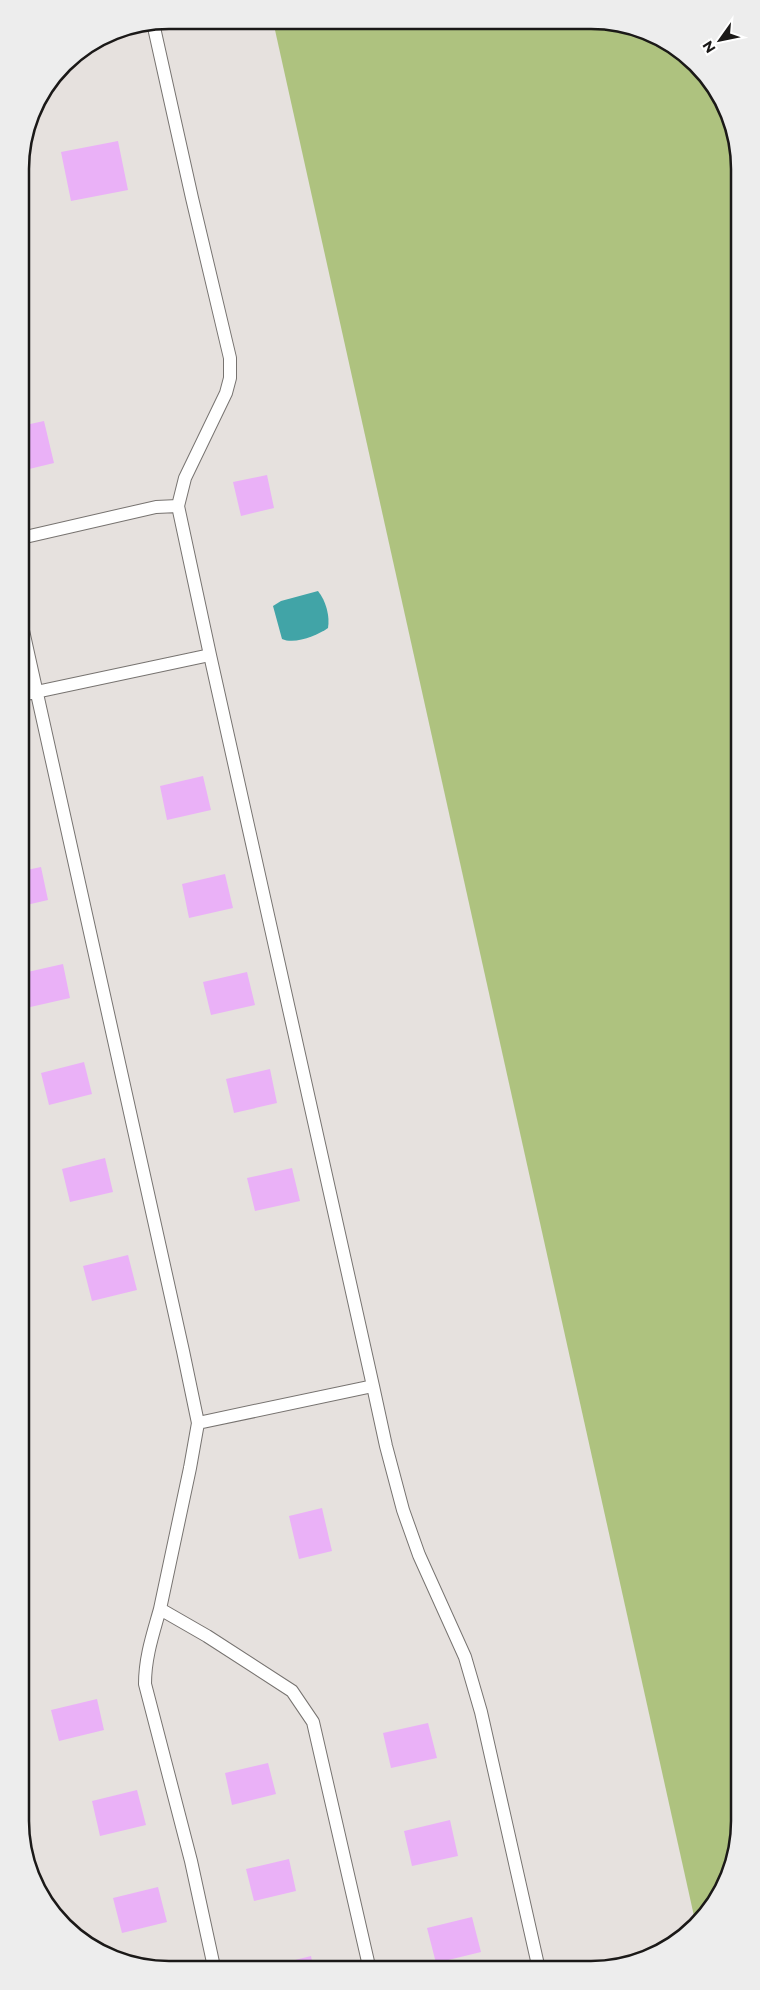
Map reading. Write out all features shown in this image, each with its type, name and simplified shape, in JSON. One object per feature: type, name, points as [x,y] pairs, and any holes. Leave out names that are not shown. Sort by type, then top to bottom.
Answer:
[{"type":"lane","points":[[154,30],[230,358],[230,378],[226,393],[185,478],[178,506],[373,1386],[403,1510],[420,1555],[465,1657],[481,1712],[537,1961]]},
{"type":"lane","points":[[29,536],[156,507],[178,506]]},
{"type":"lane","points":[[29,694],[210,655]]},
{"type":"lane","points":[[29,659],[198,1423],[160,1609],[148,1648],[145,1684],[191,1861],[213,1961]]},
{"type":"lane","points":[[198,1423],[373,1386]]},
{"type":"lane","points":[[160,1609],[208,1636],[292,1691],[313,1722],[368,1961]]},
{"type":"green space","points":[[275,29],[600,29],[618,31],[653,43],[690,70],[712,99],[721,115],[726,133],[731,169],[731,1830],[721,1875],[708,1899],[694,1915]]},
{"type":"water","points":[[318,591],[327,609],[328,628],[318,634],[300,640],[287,641],[282,639],[273,606],[281,601]]},
{"type":"building","points":[[118,141],[128,190],[71,201],[61,152]]},
{"type":"building","points":[[44,421],[54,463],[29,469],[29,424]]},
{"type":"building","points":[[267,475],[274,508],[241,516],[233,482]]},
{"type":"building","points":[[203,776],[211,810],[167,820],[160,786]]},
{"type":"building","points":[[41,867],[48,900],[29,904],[29,870]]},
{"type":"building","points":[[225,874],[233,908],[189,918],[182,884]]},
{"type":"building","points":[[63,964],[70,998],[29,1007],[29,972]]},
{"type":"building","points":[[247,972],[255,1005],[211,1015],[203,982]]},
{"type":"building","points":[[84,1062],[92,1094],[49,1105],[41,1073]]},
{"type":"building","points":[[270,1069],[277,1103],[234,1113],[226,1079]]},
{"type":"building","points":[[105,1158],[113,1192],[70,1202],[62,1169]]},
{"type":"building","points":[[292,1168],[300,1201],[255,1211],[247,1178]]},
{"type":"building","points":[[128,1255],[137,1290],[92,1301],[83,1266]]},
{"type":"building","points":[[322,1508],[332,1551],[299,1559],[289,1516]]},
{"type":"building","points":[[97,1699],[104,1730],[59,1741],[51,1710]]},
{"type":"building","points":[[428,1723],[437,1758],[391,1768],[383,1733]]},
{"type":"building","points":[[268,1763],[276,1794],[232,1805],[225,1773]]},
{"type":"building","points":[[137,1790],[146,1825],[100,1836],[92,1801]]},
{"type":"building","points":[[450,1820],[458,1856],[412,1866],[404,1831]]},
{"type":"building","points":[[289,1859],[296,1891],[254,1901],[246,1869]]},
{"type":"building","points":[[158,1887],[167,1922],[122,1933],[113,1898]]},
{"type":"building","points":[[472,1917],[481,1952],[444,1961],[435,1961],[427,1928]]},
{"type":"building","points":[[311,1956],[312,1961],[291,1961]]}]
